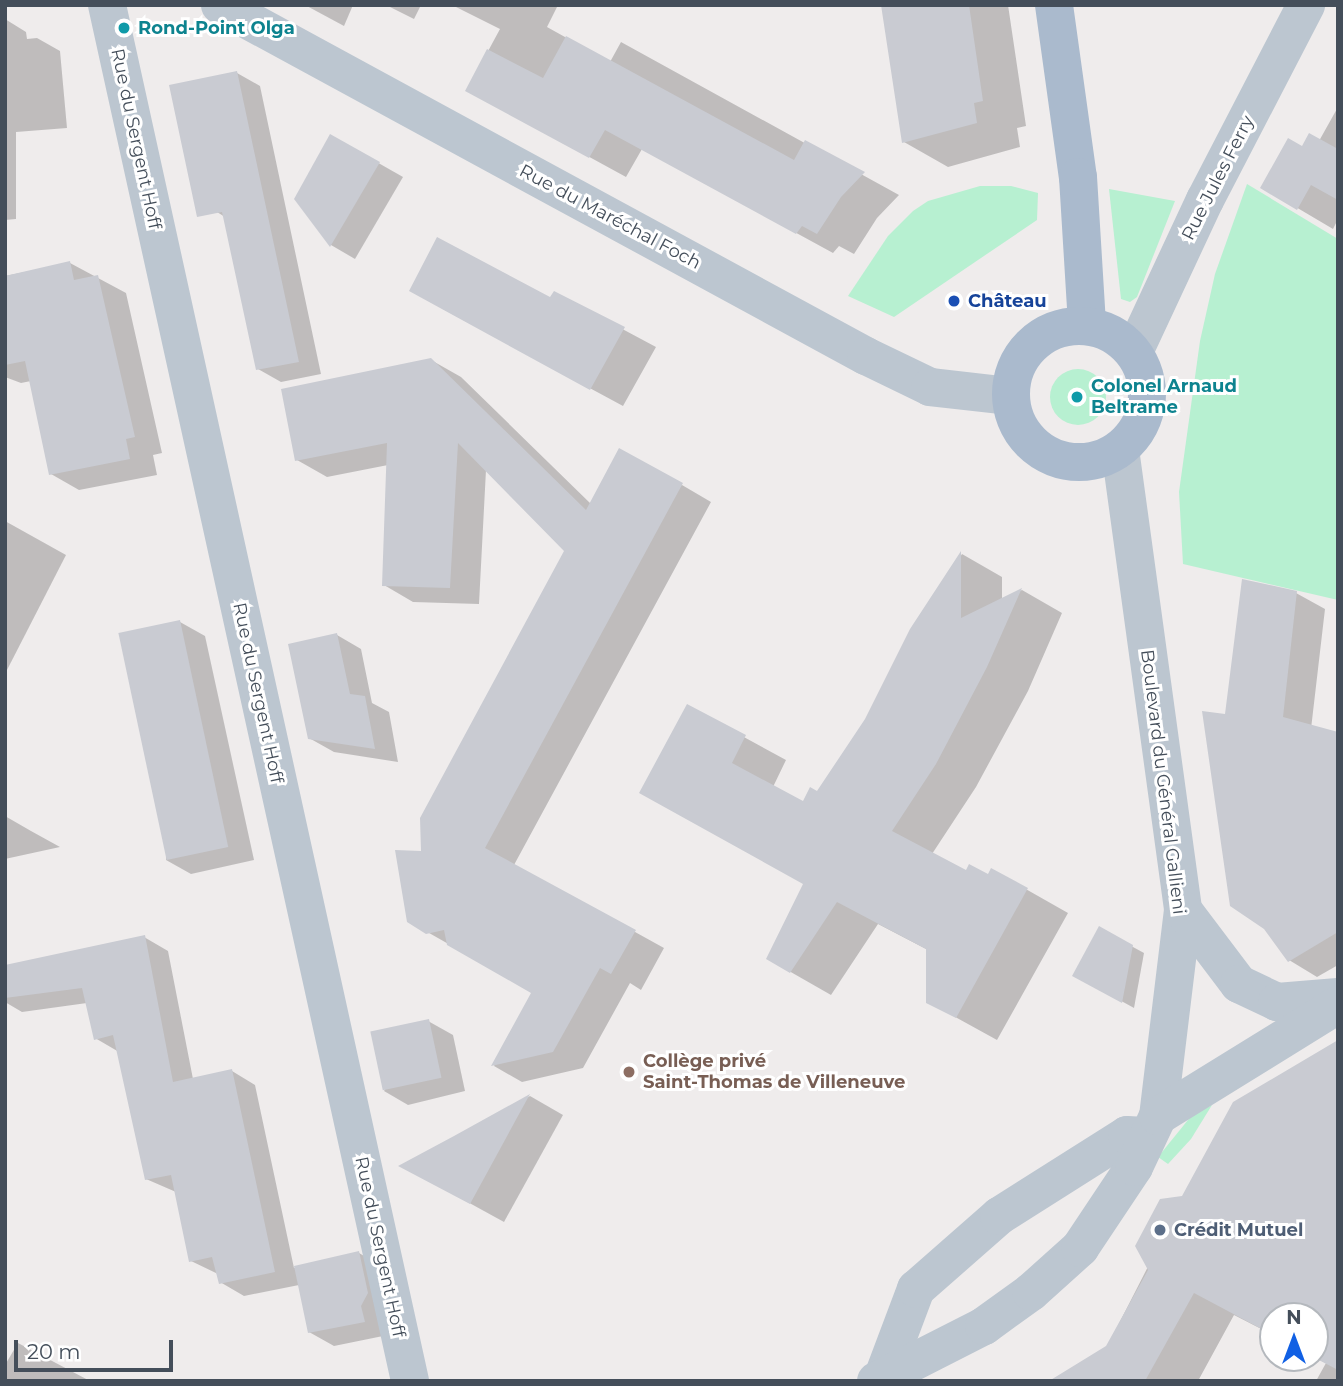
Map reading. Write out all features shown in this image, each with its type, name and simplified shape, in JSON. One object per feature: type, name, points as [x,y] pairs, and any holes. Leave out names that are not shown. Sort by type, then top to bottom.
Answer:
[{"type":"main road","points":[[1054,5],[1078,177],[1087,326]]},
{"type":"main road","points":[[1087,326],[1121,339],[1134,352],[1144,371],[1146,403],[1135,433],[1120,449],[1101,459],[1059,460],[1024,435],[1010,396],[1014,373],[1025,352],[1042,337],[1064,327],[1087,326]]},
{"type":"street","name":"Rue du Sergent Hoff","points":[[107,5],[410,1381]]},
{"type":"street","name":"Rue du Maréchal Foch","points":[[219,5],[866,356],[930,387],[1010,396]]},
{"type":"street","name":"Rue Jules Ferry","points":[[1134,352],[1205,200],[1306,5]]},
{"type":"street","name":"Boulevard du Général Gallieni","points":[[880,1377],[984,1326],[1080,1248],[1134,1167],[1152,1126],[1183,910],[1120,449]]},
{"type":"street","points":[[1183,910],[1239,984],[1277,1002],[1338,998]]},
{"type":"street","points":[[880,1377],[916,1289],[999,1216],[1127,1135],[1152,1126],[1338,1005]]},
{"type":"green space","points":[[1247,184],[1338,239],[1338,600],[1183,564],[1179,492],[1200,341],[1215,274]]},
{"type":"green space","points":[[980,186],[1011,186],[1038,193],[1037,220],[894,317],[848,296],[888,236],[913,211],[928,201]]},
{"type":"green space","points":[[1109,189],[1175,201],[1137,297],[1130,302],[1121,299]]},
{"type":"green space","points":[[1073,369],[1083,369],[1098,377],[1104,386],[1104,408],[1098,417],[1083,425],[1073,425],[1055,413],[1050,402],[1050,392],[1062,374]]},
{"type":"green space","points":[[1212,1105],[1191,1139],[1168,1164],[1158,1157],[1192,1115]]},
{"type":"building","points":[[881,5],[969,5],[983,101],[974,103],[977,123],[902,143]]},
{"type":"building","points":[[566,36],[794,160],[805,140],[865,172],[841,197],[817,234],[802,226],[796,234],[605,130],[589,158],[465,91],[487,49],[543,78]]},
{"type":"building","points":[[237,71],[299,362],[256,370],[222,212],[197,217],[169,85]]},
{"type":"building","points":[[1309,133],[1338,149],[1338,200],[1311,185],[1297,210],[1260,188],[1288,138],[1302,146]]},
{"type":"building","points":[[330,134],[380,162],[330,247],[294,199]]},
{"type":"building","points":[[437,237],[550,297],[554,291],[625,327],[590,390],[409,291]]},
{"type":"building","points":[[70,261],[74,280],[98,275],[135,437],[126,439],[130,459],[49,475],[25,361],[5,365],[5,276]]},
{"type":"building","points":[[431,358],[586,510],[619,448],[683,483],[485,848],[636,930],[611,974],[600,968],[553,1052],[491,1066],[531,993],[447,945],[444,930],[426,934],[407,922],[395,850],[421,851],[420,818],[564,551],[458,443],[450,588],[382,586],[387,443],[295,461],[281,389]]},
{"type":"building","points":[[961,551],[961,618],[1022,588],[987,667],[936,764],[892,831],[966,870],[969,864],[988,874],[991,868],[1028,888],[956,1018],[926,1003],[926,949],[837,902],[790,973],[766,959],[803,884],[639,793],[687,704],[746,735],[732,763],[803,801],[810,787],[817,791],[865,719],[910,629]]},
{"type":"building","points":[[1242,579],[1297,591],[1283,717],[1338,732],[1338,932],[1288,962],[1264,929],[1230,906],[1202,711],[1225,714]]},
{"type":"building","points":[[180,620],[228,847],[167,860],[118,633]]},
{"type":"building","points":[[337,633],[350,694],[365,696],[375,749],[308,739],[288,644]]},
{"type":"building","points":[[1099,926],[1133,945],[1122,1003],[1072,976]]},
{"type":"building","points":[[145,935],[173,1082],[232,1069],[275,1272],[219,1284],[212,1257],[189,1262],[171,1175],[145,1180],[113,1035],[94,1040],[82,988],[5,998],[5,965]]},
{"type":"building","points":[[429,1019],[441,1078],[383,1090],[370,1031]]},
{"type":"building","points":[[1338,1040],[1338,1370],[1329,1365],[1329,1302],[1259,1302],[1259,1328],[1194,1293],[1145,1381],[1049,1381],[1106,1346],[1148,1270],[1135,1246],[1160,1199],[1182,1196],[1233,1102]]},
{"type":"building","points":[[530,1094],[470,1204],[398,1166],[454,1136]]},
{"type":"building","points":[[359,1251],[368,1293],[361,1306],[365,1322],[308,1333],[294,1266]]},
{"type":"place","name":"Rond-Point Olga","points":[[124,28]]},
{"type":"place","name":"Château","points":[[954,301]]},
{"type":"place","name":"Colonel Arnaud Beltrame","points":[[1077,397]]},
{"type":"place","name":"Collège privé Saint-Thomas de Villeneuve","points":[[629,1072]]},
{"type":"place","name":"Crédit Mutuel","points":[[1160,1230]]}]
